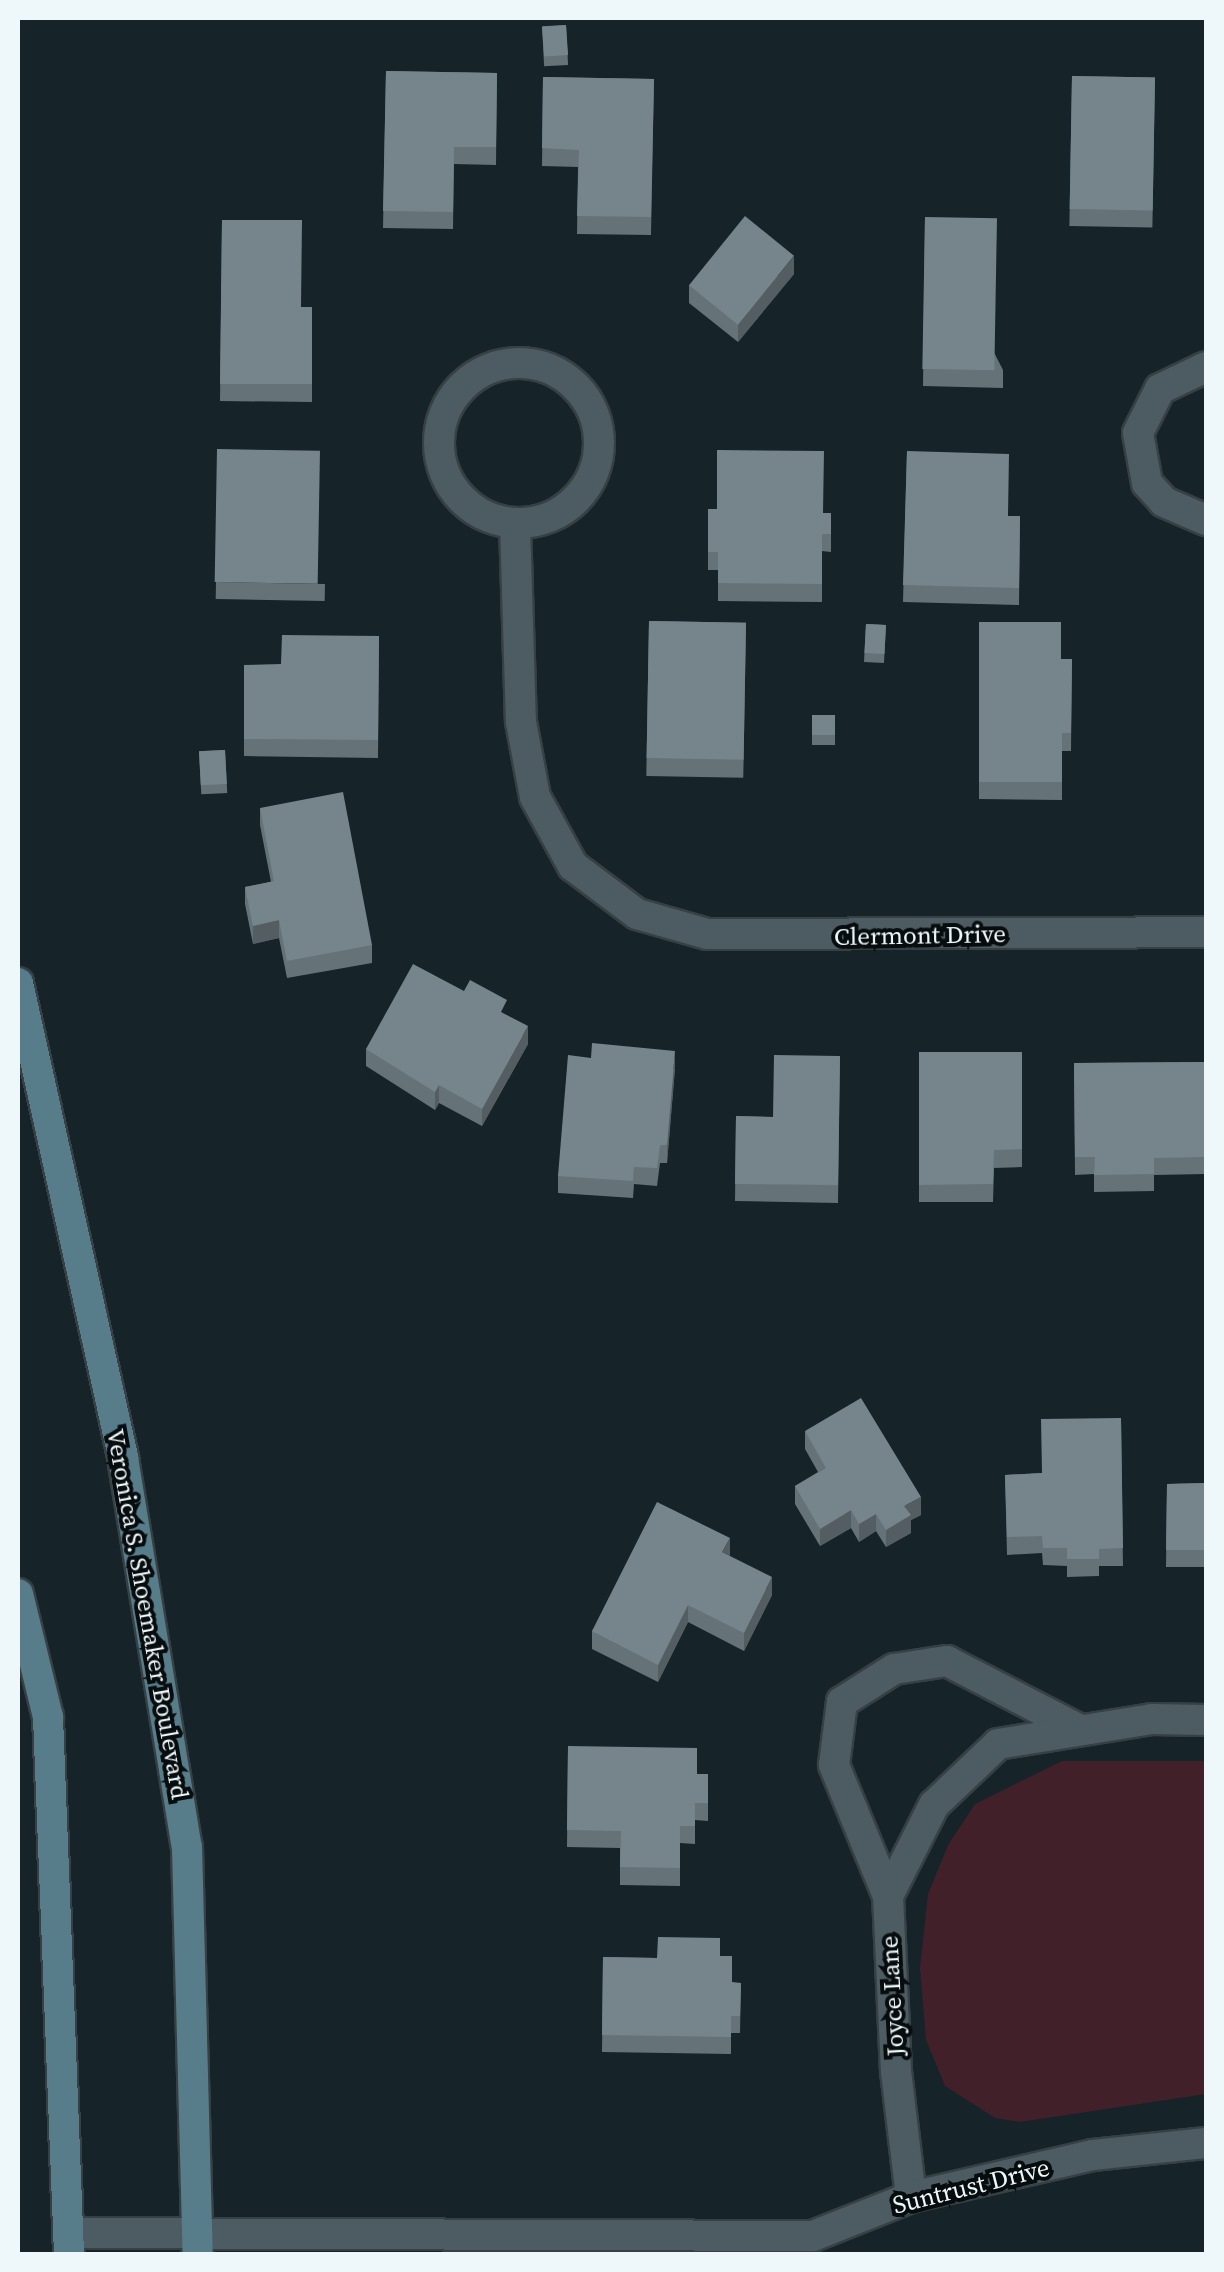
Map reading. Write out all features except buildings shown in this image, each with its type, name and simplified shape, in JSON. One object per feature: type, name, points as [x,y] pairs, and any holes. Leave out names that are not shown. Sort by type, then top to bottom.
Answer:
[{"type":"street","points":[[515,362],[552,371],[584,394],[600,442],[596,468],[565,510],[516,523],[465,504],[439,457],[440,430],[456,394],[488,369],[515,362]]},
{"type":"street","points":[[1206,367],[1160,388],[1138,433],[1148,483],[1164,502],[1206,520]]},
{"type":"street","name":"Clermont Drive","points":[[516,523],[521,722],[535,797],[573,866],[637,914],[707,934],[1206,932]]},
{"type":"street","name":"Veronica S. Shoemaker Boulevard","points":[[18,983],[124,1458],[187,1847],[198,2245]]},
{"type":"street","points":[[18,1594],[48,1717],[69,2244]]},
{"type":"street","points":[[888,1896],[834,1765],[842,1702],[894,1669],[947,1661],[1078,1729],[1206,1720]]},
{"type":"street","name":"Joyce Lane","points":[[911,2197],[896,2072],[888,1896],[934,1804],[998,1744],[1078,1729]]},
{"type":"street","name":"Suntrust Drive","points":[[69,2244],[814,2236],[911,2197],[1093,2155],[1206,2143]]},
{"type":"shaded area","points":[[1062,1761],[1206,1761],[1206,2094],[1020,2122],[995,2118],[945,2086],[926,2040],[920,1968],[928,1894],[948,1845],[975,1804]]}]
